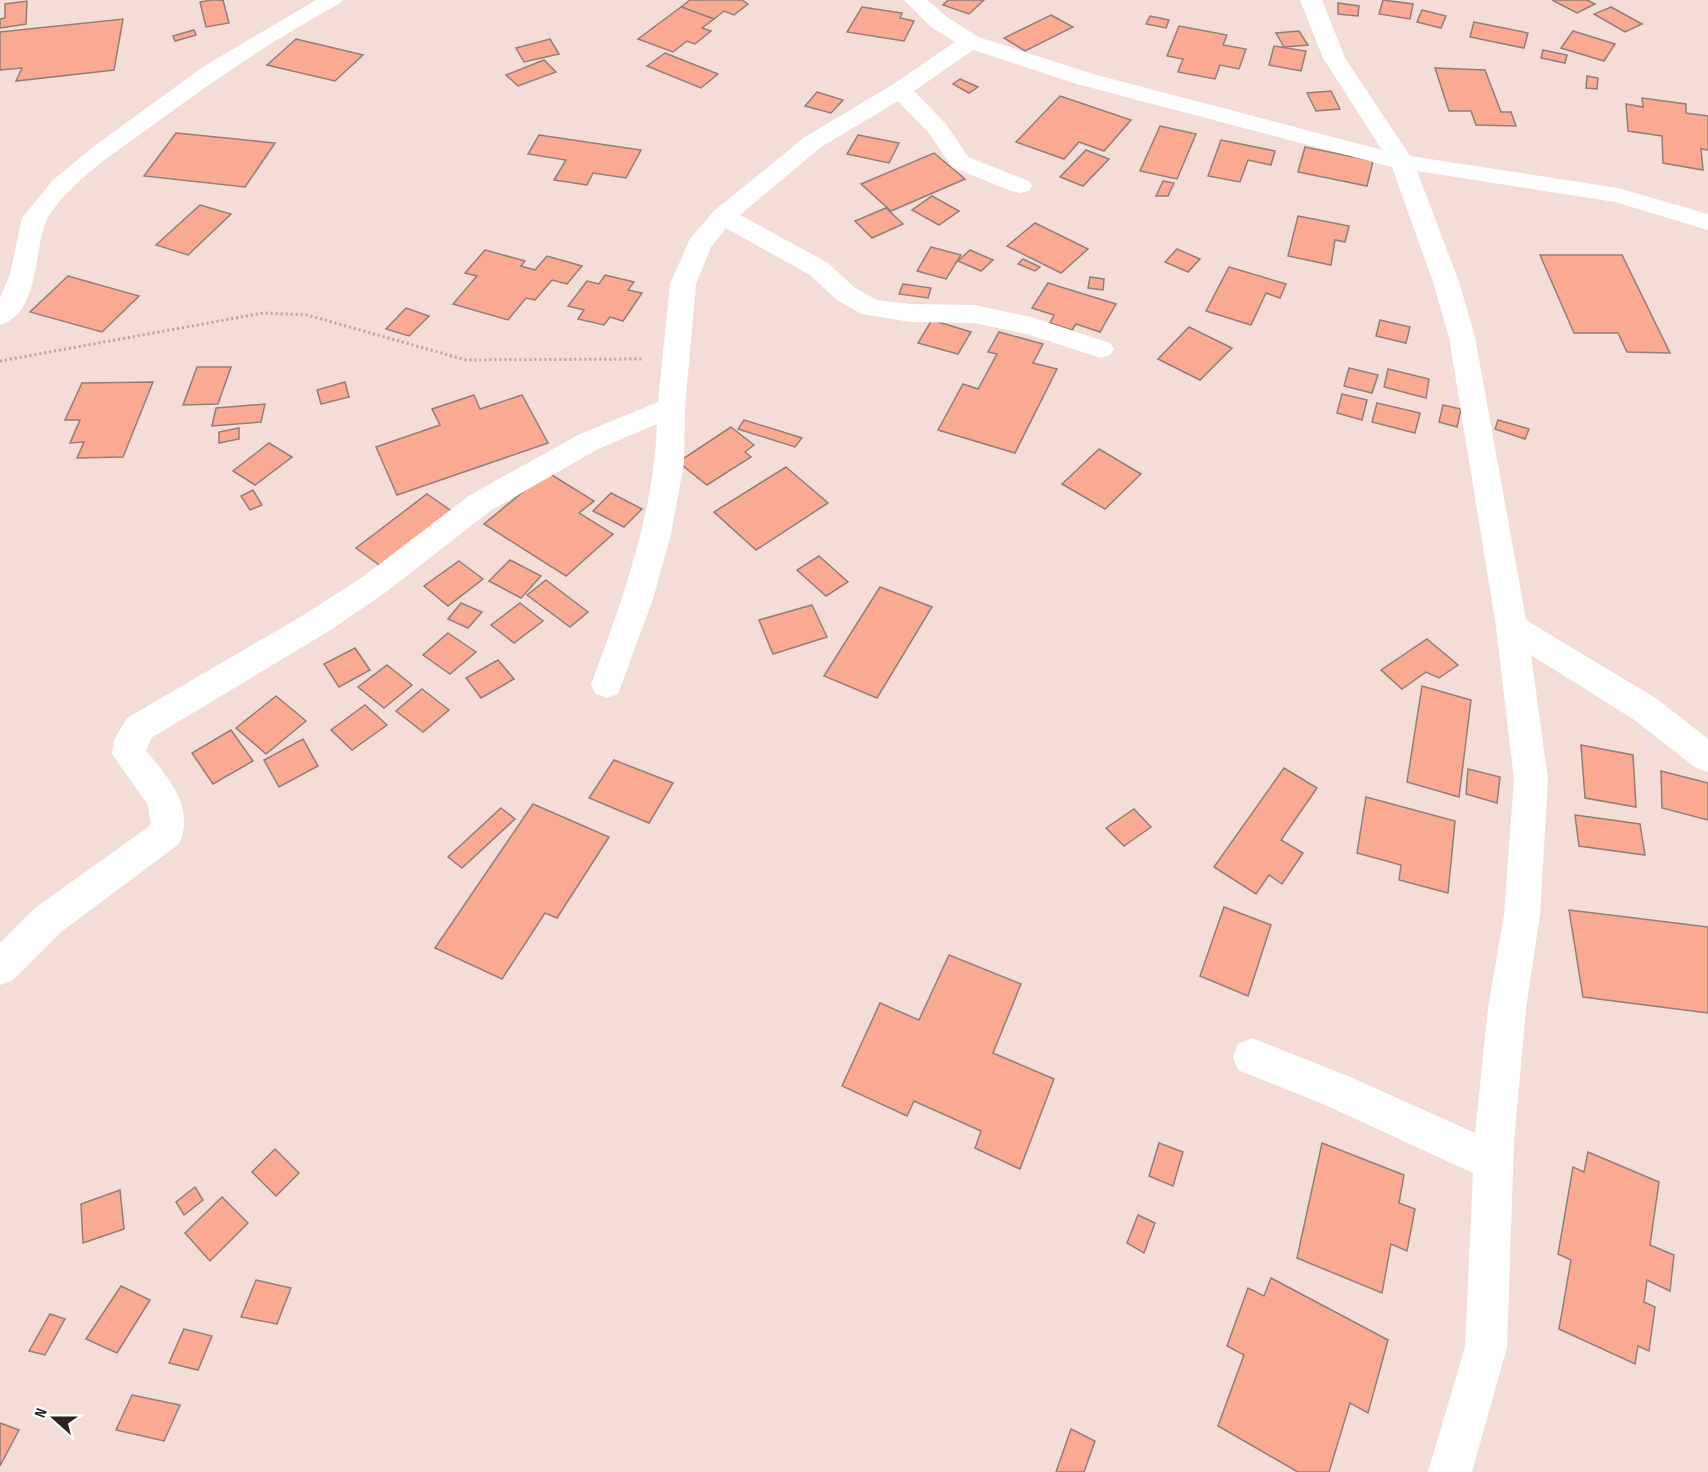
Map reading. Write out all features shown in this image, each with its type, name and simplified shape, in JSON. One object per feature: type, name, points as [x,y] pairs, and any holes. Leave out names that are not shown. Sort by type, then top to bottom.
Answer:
[{"type":"street","points":[[0,316],[14,301],[22,280],[32,227],[37,213],[69,178],[112,143],[236,54],[294,19],[332,0]]},
{"type":"street","points":[[915,0],[939,22],[970,42],[1084,79],[1402,162],[1618,195],[1708,222]]},
{"type":"street","points":[[1311,0],[1334,58],[1402,162],[1446,282],[1462,337],[1512,627],[1531,779],[1522,915],[1507,1008],[1494,1162],[1486,1347],[1450,1472]]},
{"type":"street","points":[[607,685],[638,599],[656,534],[670,463],[674,362],[683,284],[699,245],[723,216],[813,142],[900,90],[970,42]]},
{"type":"street","points":[[900,90],[938,129],[960,162],[1020,186]]},
{"type":"street","points":[[723,216],[819,269],[846,294],[871,308],[911,314],[974,314],[1031,326],[1101,349]]},
{"type":"street","points":[[0,968],[48,920],[166,833],[168,815],[159,793],[129,754],[130,740],[139,728],[318,622],[375,584],[480,503],[588,442],[671,407]]},
{"type":"street","points":[[1512,627],[1645,709],[1708,758]]},
{"type":"street","points":[[1252,1057],[1334,1089],[1494,1162]]},
{"type":"path","points":[[0,361],[262,313],[307,315],[466,360],[624,357],[674,362]]},
{"type":"building","points":[[223,0],[229,23],[206,27],[200,2]]},
{"type":"building","points":[[690,0],[742,0],[748,4],[734,15],[724,11],[714,19],[681,7]]},
{"type":"building","points":[[948,0],[984,0],[969,14],[943,5]]},
{"type":"building","points":[[1383,0],[1413,4],[1410,19],[1379,14]]},
{"type":"building","points":[[1552,0],[1587,0],[1595,4],[1577,13]]},
{"type":"building","points":[[27,1],[26,24],[0,28],[0,19],[5,18],[5,4]]},
{"type":"building","points":[[1338,3],[1359,6],[1358,16],[1338,14]]},
{"type":"building","points":[[681,7],[714,19],[702,28],[711,31],[695,44],[687,41],[673,52],[638,39]]},
{"type":"building","points":[[862,7],[902,13],[900,18],[914,21],[904,41],[847,32]]},
{"type":"building","points":[[1611,7],[1642,24],[1625,32],[1594,14]]},
{"type":"building","points":[[1422,10],[1446,16],[1441,28],[1417,22]]},
{"type":"building","points":[[1051,15],[1073,27],[1025,51],[1004,38]]},
{"type":"building","points":[[1150,16],[1169,20],[1166,28],[1146,24]]},
{"type":"building","points":[[123,19],[114,70],[16,81],[22,68],[0,70],[0,32]]},
{"type":"building","points":[[1474,22],[1528,33],[1524,48],[1470,37]]},
{"type":"building","points":[[1179,26],[1227,35],[1223,45],[1246,49],[1239,69],[1220,65],[1215,79],[1178,72],[1183,59],[1167,56]]},
{"type":"building","points":[[194,30],[196,35],[175,41],[173,36]]},
{"type":"building","points":[[1299,31],[1308,45],[1284,47],[1276,33]]},
{"type":"building","points":[[1573,31],[1615,44],[1604,61],[1561,48]]},
{"type":"building","points":[[296,39],[363,55],[335,81],[267,65]]},
{"type":"building","points":[[550,39],[559,54],[524,62],[516,48]]},
{"type":"building","points":[[1274,46],[1306,51],[1301,71],[1269,65]]},
{"type":"building","points":[[1543,50],[1567,55],[1565,63],[1541,58]]},
{"type":"building","points":[[665,53],[718,74],[701,88],[647,66]]},
{"type":"building","points":[[544,60],[556,72],[518,86],[506,75]]},
{"type":"building","points":[[1435,68],[1485,70],[1501,112],[1511,112],[1516,126],[1476,125],[1471,111],[1449,111]]},
{"type":"building","points":[[1587,76],[1598,78],[1597,89],[1586,88]]},
{"type":"building","points":[[960,79],[978,87],[969,93],[953,84]]},
{"type":"building","points":[[1331,91],[1340,109],[1316,111],[1307,93]]},
{"type":"building","points":[[817,92],[843,100],[831,113],[805,106]]},
{"type":"building","points":[[1060,96],[1131,120],[1104,151],[1079,142],[1064,159],[1016,142]]},
{"type":"building","points":[[1642,98],[1686,104],[1686,113],[1708,116],[1708,150],[1701,149],[1703,170],[1663,163],[1662,136],[1628,131],[1626,104],[1643,107]]},
{"type":"building","points":[[1160,126],[1196,134],[1177,179],[1140,171]]},
{"type":"building","points":[[176,133],[275,143],[245,187],[144,176]]},
{"type":"building","points":[[539,135],[641,150],[626,178],[593,173],[587,185],[554,180],[566,160],[528,154]]},
{"type":"building","points":[[858,135],[899,143],[889,163],[847,154]]},
{"type":"building","points":[[1221,140],[1275,151],[1271,165],[1248,160],[1240,182],[1208,176]]},
{"type":"building","points":[[1305,147],[1373,161],[1367,186],[1298,172]]},
{"type":"building","points":[[1086,150],[1109,159],[1083,186],[1060,177]]},
{"type":"building","points":[[934,153],[965,179],[891,211],[861,184]]},
{"type":"building","points":[[1163,181],[1174,183],[1168,196],[1156,196]]},
{"type":"building","points":[[932,196],[959,211],[939,225],[912,210]]},
{"type":"building","points":[[200,205],[231,214],[188,255],[156,245]]},
{"type":"building","points":[[886,208],[903,224],[872,238],[855,221]]},
{"type":"building","points":[[1298,216],[1349,226],[1345,242],[1335,240],[1331,265],[1288,256]]},
{"type":"building","points":[[1035,223],[1088,249],[1061,273],[1007,246]]},
{"type":"building","points":[[931,247],[961,255],[946,279],[917,271]]},
{"type":"building","points":[[1177,249],[1200,259],[1188,272],[1165,262]]},
{"type":"building","points":[[485,250],[525,261],[521,266],[535,270],[547,256],[582,266],[567,284],[552,280],[535,300],[526,298],[508,320],[453,304],[477,276],[465,273]]},
{"type":"building","points":[[970,250],[993,260],[981,271],[958,261]]},
{"type":"building","points":[[1540,255],[1622,255],[1670,353],[1627,352],[1618,333],[1574,333]]},
{"type":"building","points":[[1023,259],[1040,267],[1035,271],[1018,264]]},
{"type":"building","points":[[1229,267],[1286,284],[1280,298],[1266,293],[1251,325],[1206,311]]},
{"type":"building","points":[[605,275],[634,282],[628,290],[642,293],[623,321],[610,317],[604,325],[578,319],[584,310],[568,306],[587,281],[599,284]]},
{"type":"building","points":[[68,276],[139,296],[102,332],[30,312]]},
{"type":"building","points":[[1090,277],[1104,279],[1103,290],[1088,288]]},
{"type":"building","points":[[1048,283],[1116,304],[1100,332],[1076,324],[1072,330],[1050,323],[1054,315],[1032,308]]},
{"type":"building","points":[[903,284],[931,288],[928,298],[899,294]]},
{"type":"building","points":[[406,308],[429,316],[409,336],[386,329]]},
{"type":"building","points":[[932,320],[971,332],[958,354],[918,343]]},
{"type":"building","points":[[1380,320],[1410,327],[1406,343],[1376,336]]},
{"type":"building","points":[[1189,327],[1232,348],[1200,380],[1158,359]]},
{"type":"building","points":[[999,332],[1043,344],[1033,363],[1057,369],[1015,453],[938,430],[963,384],[978,389],[997,354],[988,352]]},
{"type":"building","points":[[197,367],[231,367],[218,404],[183,405]]},
{"type":"building","points":[[1349,368],[1378,375],[1372,393],[1344,386]]},
{"type":"building","points":[[1388,369],[1429,379],[1426,398],[1384,387]]},
{"type":"building","points":[[153,382],[123,457],[77,458],[84,442],[70,443],[80,420],[65,420],[82,383]]},
{"type":"building","points":[[345,382],[349,397],[321,404],[317,390]]},
{"type":"building","points":[[1342,394],[1367,400],[1362,420],[1337,413]]},
{"type":"building","points":[[474,395],[480,409],[522,395],[548,443],[397,495],[376,447],[440,425],[432,409]]},
{"type":"building","points":[[1377,403],[1420,413],[1415,433],[1372,422]]},
{"type":"building","points":[[265,404],[261,422],[212,426],[216,408]]},
{"type":"building","points":[[1443,405],[1461,409],[1457,427],[1439,422]]},
{"type":"building","points":[[744,420],[802,438],[795,447],[738,429]]},
{"type":"building","points":[[1498,420],[1529,429],[1525,439],[1495,429]]},
{"type":"building","points":[[731,427],[754,445],[745,452],[751,457],[707,485],[678,462]]},
{"type":"building","points":[[239,428],[239,439],[219,443],[219,432]]},
{"type":"building","points":[[269,443],[292,457],[255,485],[233,471]]},
{"type":"building","points":[[1099,449],[1141,474],[1105,509],[1062,484]]},
{"type":"building","points":[[786,467],[828,503],[756,550],[714,512]]},
{"type":"building","points":[[547,472],[594,501],[579,513],[613,534],[566,576],[484,524]]},
{"type":"building","points":[[253,490],[262,505],[250,510],[241,496]]},
{"type":"building","points":[[611,493],[642,509],[624,527],[593,511]]},
{"type":"building","points":[[427,494],[453,512],[382,567],[356,548]]},
{"type":"building","points":[[819,556],[848,582],[826,596],[797,570]]},
{"type":"building","points":[[510,560],[541,576],[521,598],[489,581]]},
{"type":"building","points":[[459,561],[483,579],[448,606],[424,586]]},
{"type":"building","points":[[546,580],[588,612],[570,627],[527,595]]},
{"type":"building","points":[[880,587],[932,607],[877,698],[824,676]]},
{"type":"building","points":[[461,603],[482,612],[468,628],[448,619]]},
{"type":"building","points":[[520,603],[543,621],[514,643],[491,625]]},
{"type":"building","points":[[812,605],[827,637],[773,654],[759,620]]},
{"type":"building","points":[[448,633],[476,652],[450,674],[423,655]]},
{"type":"building","points":[[1427,639],[1458,665],[1439,678],[1426,672],[1402,689],[1381,670]]},
{"type":"building","points":[[355,648],[370,670],[339,687],[324,664]]},
{"type":"building","points":[[498,660],[514,679],[481,698],[466,678]]},
{"type":"building","points":[[387,665],[412,685],[384,708],[358,687]]},
{"type":"building","points":[[1422,686],[1471,700],[1459,797],[1407,782]]},
{"type":"building","points":[[422,689],[449,710],[423,732],[396,711]]},
{"type":"building","points":[[276,696],[306,721],[266,754],[236,728]]},
{"type":"building","points":[[365,705],[387,725],[352,750],[331,730]]},
{"type":"building","points":[[231,730],[253,761],[213,784],[192,753]]},
{"type":"building","points":[[303,739],[318,766],[279,787],[264,760]]},
{"type":"building","points":[[1581,745],[1633,755],[1636,807],[1585,798]]},
{"type":"building","points":[[614,760],[673,783],[649,823],[589,798]]},
{"type":"building","points":[[1284,768],[1317,788],[1281,840],[1303,853],[1282,884],[1269,875],[1256,894],[1214,867]]},
{"type":"building","points":[[1468,769],[1500,777],[1497,803],[1466,794]]},
{"type":"building","points":[[1661,771],[1708,783],[1708,820],[1662,808]]},
{"type":"building","points":[[1366,797],[1455,821],[1448,893],[1399,880],[1401,865],[1357,853]]},
{"type":"building","points":[[533,804],[609,837],[557,918],[545,913],[502,979],[435,948]]},
{"type":"building","points":[[501,808],[515,819],[462,868],[448,857]]},
{"type":"building","points":[[1134,809],[1151,827],[1124,846],[1106,828]]},
{"type":"building","points":[[1575,815],[1640,824],[1645,855],[1579,846]]},
{"type":"building","points":[[1224,907],[1271,925],[1248,996],[1200,976]]},
{"type":"building","points":[[1569,910],[1708,927],[1708,1013],[1583,997]]},
{"type":"building","points":[[949,955],[1021,984],[993,1053],[1054,1079],[1020,1169],[975,1148],[981,1131],[914,1101],[907,1116],[842,1086],[880,1003],[919,1020]]},
{"type":"building","points":[[1159,1143],[1183,1152],[1173,1186],[1149,1176]]},
{"type":"building","points":[[1322,1143],[1404,1175],[1399,1203],[1415,1209],[1407,1251],[1391,1244],[1382,1293],[1297,1258]]},
{"type":"building","points":[[275,1149],[299,1173],[276,1196],[252,1172]]},
{"type":"building","points":[[1588,1152],[1659,1182],[1650,1245],[1674,1255],[1670,1291],[1647,1280],[1644,1302],[1655,1307],[1649,1351],[1638,1346],[1635,1364],[1559,1329],[1571,1260],[1558,1254],[1573,1167],[1584,1172]]},
{"type":"building","points":[[195,1187],[203,1200],[184,1215],[176,1202]]},
{"type":"building","points":[[120,1190],[124,1229],[83,1243],[81,1204]]},
{"type":"building","points":[[222,1197],[248,1223],[210,1261],[185,1233]]},
{"type":"building","points":[[1138,1215],[1155,1223],[1144,1253],[1127,1243]]},
{"type":"building","points":[[1271,1278],[1388,1340],[1368,1413],[1350,1403],[1329,1472],[1298,1472],[1218,1426],[1244,1355],[1227,1346],[1248,1288],[1264,1296]]},
{"type":"building","points":[[256,1280],[291,1288],[277,1324],[241,1317]]},
{"type":"building","points":[[121,1286],[150,1300],[117,1353],[86,1339]]},
{"type":"building","points":[[50,1314],[65,1319],[45,1355],[29,1351]]},
{"type":"building","points":[[184,1329],[212,1336],[198,1370],[169,1363]]},
{"type":"building","points":[[132,1395],[180,1405],[164,1441],[116,1430]]},
{"type":"building","points":[[0,1423],[19,1430],[0,1466]]},
{"type":"building","points":[[1071,1429],[1095,1441],[1084,1472],[1056,1472]]}]
